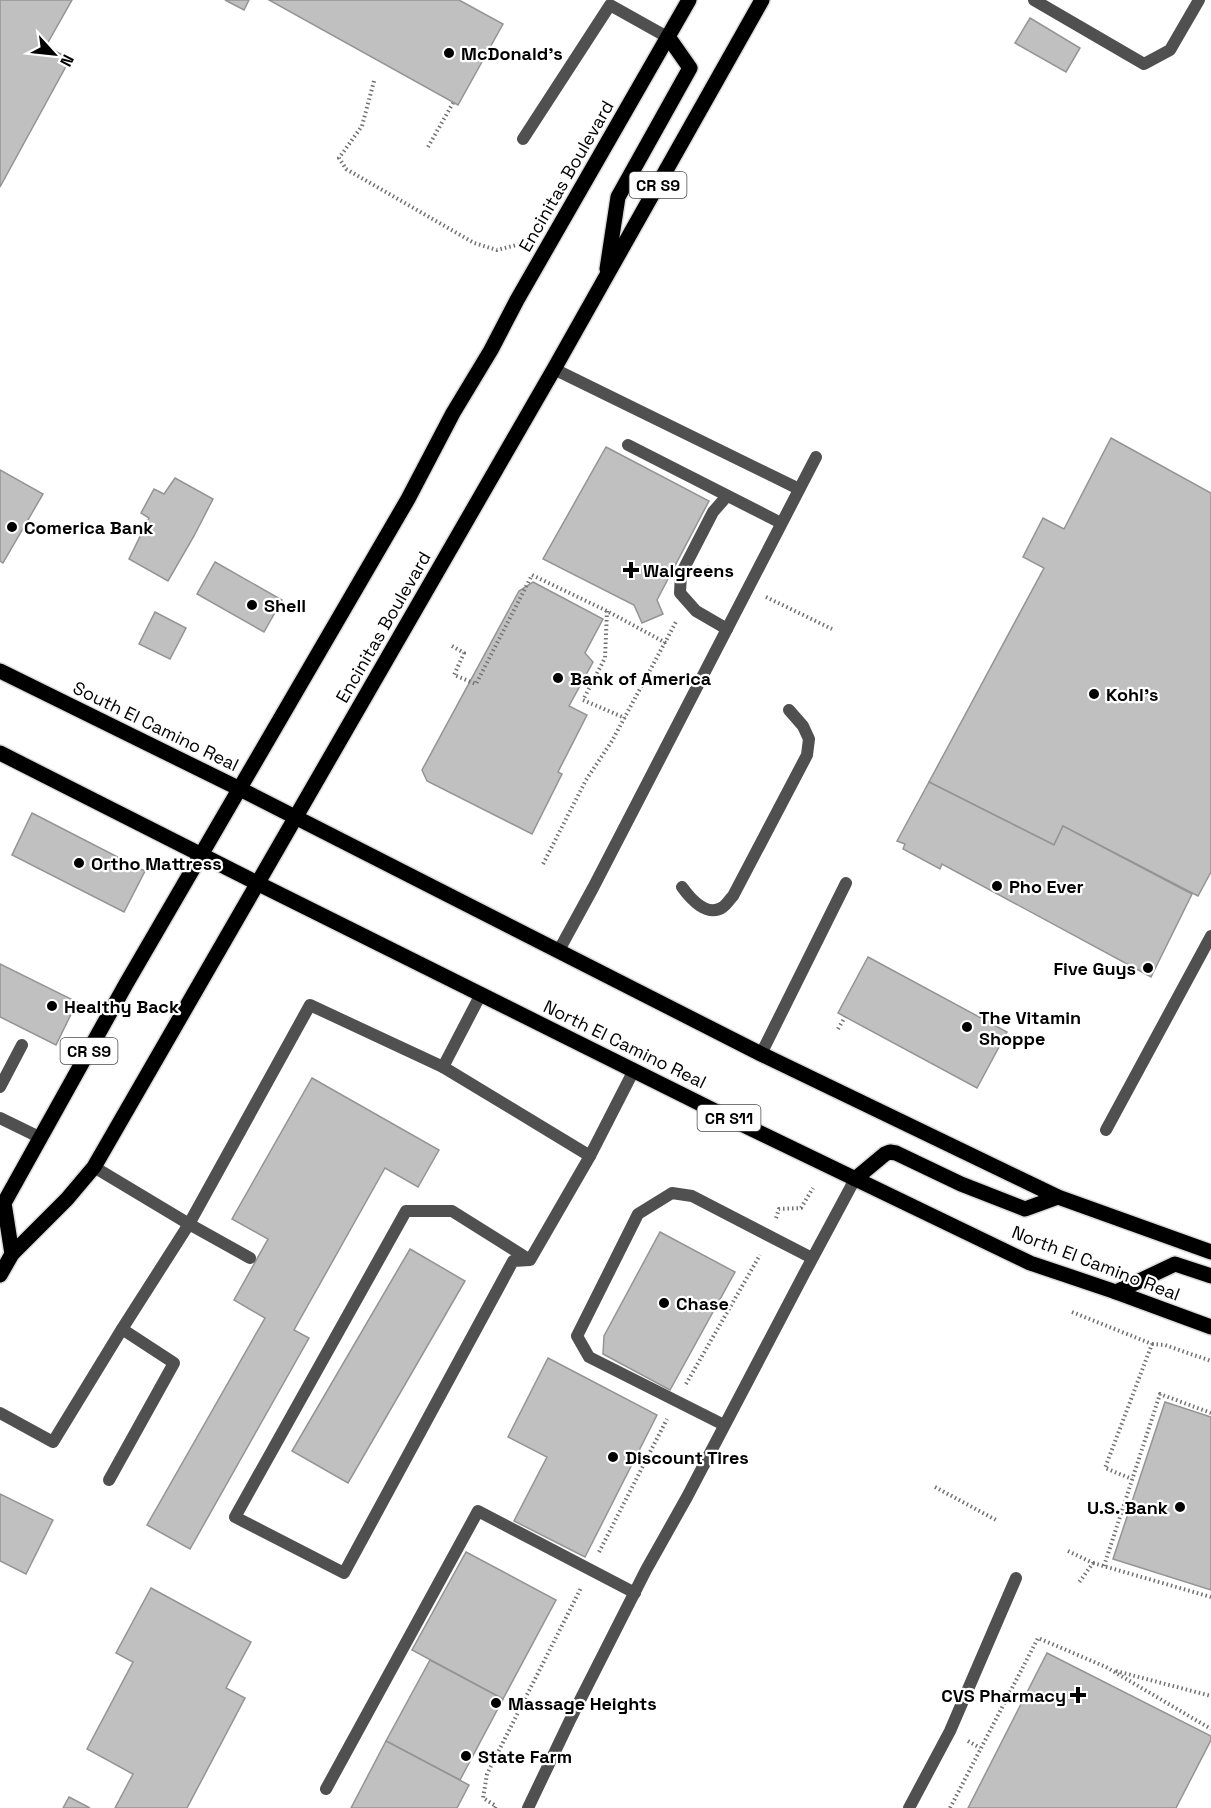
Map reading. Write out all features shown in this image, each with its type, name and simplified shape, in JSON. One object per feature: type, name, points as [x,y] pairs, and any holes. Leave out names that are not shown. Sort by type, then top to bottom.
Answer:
[{"type":"main road","name":"Encinitas Boulevard","points":[[12,1254],[4,1203],[126,984],[408,499],[453,413],[689,0]]},
{"type":"main road","name":"Encinitas Boulevard","points":[[0,1275],[12,1254],[68,1199],[94,1167],[554,369],[762,0]]},
{"type":"main road","points":[[605,278],[618,198],[690,68],[669,38]]},
{"type":"main road","name":"South El Camino Real","points":[[0,671],[295,818]]},
{"type":"main road","points":[[0,753],[202,855]]},
{"type":"main road","points":[[295,818],[761,1053],[1058,1197],[1211,1252]]},
{"type":"main road","name":"CR S11","points":[[202,855],[257,883]]},
{"type":"main road","name":"North El Camino Real","points":[[257,883],[855,1179],[1030,1263],[1211,1327]]},
{"type":"main road","points":[[855,1179],[890,1152],[961,1184],[1025,1209],[1058,1197]]},
{"type":"main road","points":[[1116,1292],[1175,1264],[1211,1276]]},
{"type":"lane","points":[[1034,0],[1144,64],[1170,50],[1199,0]]},
{"type":"lane","points":[[523,140],[605,2],[669,38]]},
{"type":"lane","points":[[554,369],[799,489]]},
{"type":"lane","points":[[628,445],[781,523]]},
{"type":"lane","points":[[558,952],[816,457]]},
{"type":"lane","points":[[727,496],[713,512],[681,574],[680,592],[696,611],[727,629]]},
{"type":"lane","points":[[682,887],[693,901],[710,910],[722,908],[733,896],[807,755],[809,740],[802,726],[789,710]]},
{"type":"lane","points":[[761,1053],[846,883]]},
{"type":"lane","points":[[1106,1130],[1211,936]]},
{"type":"lane","points":[[443,1067],[481,994]]},
{"type":"lane","points":[[0,1413],[53,1442],[189,1224],[310,1005],[443,1067],[590,1156]]},
{"type":"lane","points":[[0,1087],[22,1045]]},
{"type":"lane","points":[[530,1260],[590,1156],[634,1070]]},
{"type":"lane","points":[[0,1118],[41,1138]]},
{"type":"lane","points":[[94,1167],[250,1258]]},
{"type":"lane","points":[[528,1808],[635,1593],[855,1179]]},
{"type":"lane","points":[[724,1425],[589,1357],[577,1336],[638,1214],[672,1193],[692,1196],[812,1258]]},
{"type":"lane","points":[[406,1211],[452,1211],[530,1260],[513,1261],[344,1573],[235,1517],[406,1211]]},
{"type":"lane","points":[[109,1480],[174,1363],[122,1329]]},
{"type":"lane","points":[[326,1790],[478,1511],[635,1593]]},
{"type":"lane","points":[[909,1808],[950,1731],[1016,1578]]},
{"type":"path","points":[[374,81],[362,126],[339,158],[346,169],[474,243],[497,250],[525,243]]},
{"type":"path","points":[[428,147],[453,103]]},
{"type":"path","points":[[452,646],[464,653],[454,675],[476,684],[532,575],[666,642],[612,741],[586,780],[543,864]]},
{"type":"path","points":[[607,611],[605,658],[583,700],[625,718]]},
{"type":"path","points":[[838,1029],[845,1017]]},
{"type":"path","points":[[495,1808],[496,1806],[483,1798],[487,1774],[590,1570],[677,1401],[770,1236],[779,1209],[801,1208],[813,1188]]},
{"type":"path","points":[[1072,1312],[1152,1344],[1165,1345],[1211,1361]]},
{"type":"path","points":[[1132,1479],[1105,1468],[1152,1344]]},
{"type":"path","points":[[1104,1566],[1160,1394],[1211,1413]]},
{"type":"path","points":[[935,1487],[996,1521]]},
{"type":"path","points":[[1068,1551],[1093,1563],[1211,1598]]},
{"type":"path","points":[[1078,1584],[1093,1563]]},
{"type":"path","points":[[950,1808],[1038,1638],[1109,1669],[1211,1729]]},
{"type":"path","points":[[1109,1669],[1211,1696]]},
{"type":"building","points":[[0,0],[72,0],[46,46],[70,59],[0,187]]},
{"type":"building","points":[[225,0],[249,0],[244,10]]},
{"type":"building","points":[[269,0],[459,0],[503,24],[458,105]]},
{"type":"building","points":[[1030,18],[1080,48],[1066,72],[1015,43]]},
{"type":"building","name":"Kohl's","points":[[1111,438],[1211,493],[1211,872],[1198,896],[1063,826],[1054,845],[929,782],[1044,568],[1023,557],[1043,518],[1064,529]]},
{"type":"building","points":[[606,447],[709,501],[657,600],[663,614],[642,623],[634,605],[543,559]]},
{"type":"building","name":"Comerica Bank","points":[[0,470],[43,494],[3,563],[0,561]]},
{"type":"building","points":[[175,478],[213,499],[168,581],[129,559],[149,518],[141,513],[154,489],[164,494]]},
{"type":"building","points":[[215,562],[282,600],[264,632],[197,594]]},
{"type":"building","points":[[533,582],[603,619],[585,653],[593,662],[569,706],[587,715],[558,772],[562,774],[532,834],[427,781],[422,770],[519,591]]},
{"type":"building","points":[[155,612],[186,628],[170,659],[139,644]]},
{"type":"building","points":[[929,782],[1054,845],[1063,826],[1192,894],[1151,977],[942,864],[940,869],[903,849],[905,844],[897,841]]},
{"type":"building","name":"Ortho Mattress","points":[[32,813],[145,871],[124,912],[12,855]]},
{"type":"building","points":[[868,957],[1007,1032],[977,1088],[838,1013]]},
{"type":"building","points":[[0,964],[77,1002],[56,1045],[0,1017]]},
{"type":"building","points":[[312,1078],[439,1150],[418,1187],[385,1168],[294,1330],[309,1338],[190,1549],[147,1525],[265,1318],[234,1300],[268,1239],[232,1219]]},
{"type":"building","points":[[660,1232],[735,1272],[670,1390],[603,1354],[604,1336]]},
{"type":"building","points":[[410,1249],[465,1281],[348,1483],[292,1451]]},
{"type":"building","points":[[548,1358],[657,1415],[585,1557],[514,1521],[547,1457],[508,1437]]},
{"type":"building","points":[[1165,1402],[1211,1417],[1211,1590],[1113,1559]]},
{"type":"building","points":[[0,1494],[53,1520],[26,1574],[0,1561]]},
{"type":"building","points":[[466,1552],[556,1600],[503,1699],[412,1650]]},
{"type":"building","points":[[151,1588],[251,1642],[226,1688],[245,1698],[187,1808],[115,1808],[133,1774],[87,1749],[133,1662],[116,1653]]},
{"type":"building","name":"CVS Pharmacy","points":[[1047,1653],[1211,1736],[1176,1808],[968,1808]]},
{"type":"building","points":[[430,1660],[503,1699],[460,1780],[386,1741]]},
{"type":"building","points":[[386,1741],[469,1785],[457,1808],[351,1808]]},
{"type":"building","points":[[69,1797],[90,1808],[63,1808]]},
{"type":"place","name":"McDonald's","points":[[449,53]]},
{"type":"place","name":"Comerica Bank","points":[[12,527]]},
{"type":"place","name":"Walgreens","points":[[631,570]]},
{"type":"place","name":"Shell","points":[[252,605]]},
{"type":"place","name":"Bank of America","points":[[558,678]]},
{"type":"place","name":"Kohl's","points":[[1094,694]]},
{"type":"place","name":"Ortho Mattress","points":[[79,863]]},
{"type":"place","name":"Pho Ever","points":[[997,886]]},
{"type":"place","name":"Five Guys","points":[[1148,968]]},
{"type":"place","name":"Healthy Back","points":[[52,1006]]},
{"type":"place","name":"The Vitamin Shoppe","points":[[967,1027]]},
{"type":"place","name":"Chase","points":[[664,1303]]},
{"type":"place","name":"Discount Tires","points":[[613,1457]]},
{"type":"place","name":"U.S. Bank","points":[[1180,1507]]},
{"type":"place","name":"CVS Pharmacy","points":[[1078,1695]]},
{"type":"place","name":"Massage Heights","points":[[496,1703]]},
{"type":"place","name":"State Farm","points":[[466,1756]]}]
